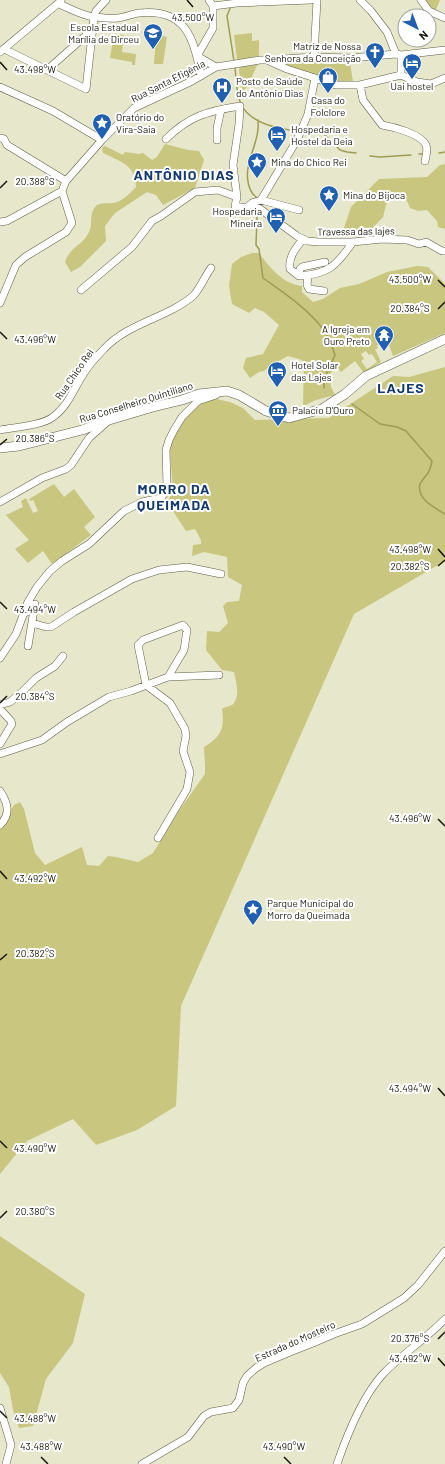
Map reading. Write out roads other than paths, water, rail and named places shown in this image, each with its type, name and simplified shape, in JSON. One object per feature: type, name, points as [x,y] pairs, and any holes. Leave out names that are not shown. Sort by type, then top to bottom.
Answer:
[{"type":"main road","name":"Rua Conselheiro Quintiliano","points":[[0,448],[19,446],[82,430],[109,420],[182,400],[198,394],[227,391],[239,395],[266,411],[289,418],[322,409],[345,394],[366,376],[445,338]]},
{"type":"street","points":[[106,0],[96,11],[94,17],[86,89],[47,70],[2,51],[60,2],[94,17],[117,18],[138,13],[159,12],[174,18],[187,29],[197,56],[201,76]]},
{"type":"street","points":[[197,56],[213,28],[211,3],[229,4],[311,0]]},
{"type":"street","points":[[314,57],[317,0]]},
{"type":"street","points":[[360,0],[371,11],[387,32],[398,55],[401,75]]},
{"type":"street","points":[[421,0],[428,10],[445,18]]},
{"type":"street","points":[[47,70],[92,30]]},
{"type":"street","name":"Rua Santa Efigênia","points":[[62,191],[66,181],[102,140],[134,108],[220,66],[260,60],[314,57],[351,58],[445,50]]},
{"type":"street","points":[[197,56],[220,66]]},
{"type":"street","points":[[269,60],[287,69],[329,83],[360,85],[401,75],[417,82],[431,84],[445,78]]},
{"type":"street","points":[[261,200],[297,140],[308,114],[315,78]]},
{"type":"street","points":[[360,85],[363,100],[382,125],[417,136],[423,141],[427,149],[425,161]]},
{"type":"street","points":[[0,87],[53,111],[102,140]]},
{"type":"street","points":[[166,139],[175,130],[207,112],[240,106],[233,165],[237,197],[235,206],[246,208],[252,203],[261,200],[299,210]]},
{"type":"street","points":[[217,140],[217,128],[221,110]]},
{"type":"street","points":[[0,138],[4,139],[7,145],[66,181]]},
{"type":"street","points":[[81,290],[132,247],[152,221],[195,192],[218,190],[237,197]]},
{"type":"street","points":[[0,222],[6,221],[62,191],[72,223],[66,232],[25,257],[16,265],[0,303]]},
{"type":"street","name":"Travessa das lajes","points":[[252,203],[281,225],[303,239],[319,242],[353,242],[382,239],[407,240],[418,244],[426,242],[442,251],[445,250]]},
{"type":"street","points":[[303,239],[294,251],[289,263],[290,269],[299,276],[308,276],[331,268],[345,254],[353,242]]},
{"type":"street","points":[[299,276],[302,266],[325,262]]},
{"type":"street","name":"Rua Chico Rei","points":[[0,430],[44,422],[52,418],[65,405],[84,374],[104,348],[113,340],[189,299],[198,290],[211,268]]},
{"type":"street","points":[[308,276],[307,285],[309,289],[324,291]]},
{"type":"street","points":[[16,634],[28,602],[40,583],[53,568],[89,544],[124,511],[142,502],[161,498],[167,486],[166,450],[174,430],[182,417],[198,401],[227,391]]},
{"type":"street","points":[[0,502],[42,478],[66,469],[71,465],[89,438],[109,420]]},
{"type":"street","points":[[32,623],[51,627],[132,579],[159,570],[187,567],[221,574]]},
{"type":"street","points":[[0,658],[16,634],[30,608],[34,604],[35,606],[28,646]]},
{"type":"street","points":[[158,838],[187,789],[190,772],[183,753],[186,736],[184,727],[170,703],[146,685],[138,643],[183,625],[187,630],[184,650],[168,676]]},
{"type":"street","points":[[0,705],[10,702],[36,678],[55,666],[63,656]]},
{"type":"street","points":[[0,754],[38,742],[109,697],[168,676],[219,675]]},
{"type":"street","points":[[0,709],[12,724],[0,744]]},
{"type":"street","points":[[0,791],[7,804],[8,810],[6,817],[0,825]]},
{"type":"street","name":"Estrada do Mosteiro","points":[[142,1464],[188,1437],[204,1416],[210,1412],[233,1408],[239,1400],[243,1383],[247,1376],[256,1368],[264,1363],[362,1324],[404,1298],[422,1281],[445,1251]]},
{"type":"street","points":[[337,1464],[357,1417],[374,1384],[394,1364],[445,1319]]},
{"type":"street","points":[[0,1408],[11,1445],[11,1450],[6,1464]]},
{"type":"waterway","points":[[231,6],[227,16],[234,61]]},
{"type":"waterway","points":[[235,67],[238,95],[245,111],[258,121],[274,127],[299,131]]},
{"type":"waterway","points":[[257,198],[251,191],[247,173],[258,129],[258,120]]},
{"type":"waterway","points":[[303,132],[324,134],[340,150],[356,153]]},
{"type":"waterway","points":[[439,153],[445,152]]},
{"type":"waterway","points":[[419,154],[424,154]]},
{"type":"waterway","points":[[370,156],[380,157],[411,155]]},
{"type":"waterway","points":[[255,208],[257,217],[256,245],[259,249],[263,278],[310,314],[329,338],[335,355],[324,380],[324,388]]},
{"type":"waterway","points":[[352,404],[380,424],[397,427],[406,431],[432,461],[429,472],[420,484],[421,494],[427,502],[445,514]]},
{"type":"place","name":"Escola Estadual Marília de Dirceu","points":[[153,50]]},
{"type":"place","name":"Matriz de Nossa Senhora da Conceição","points":[[375,69]]},
{"type":"place","name":"Uai hostel","points":[[412,80]]},
{"type":"place","name":"Casa do Folclore","points":[[328,94]]},
{"type":"place","name":"Posto de Saúde do Antônio Dias","points":[[222,104]]},
{"type":"place","name":"Oratório do Vira-Saia","points":[[102,140]]},
{"type":"place","name":"Hospedaria e Hostel da Deia","points":[[277,152]]},
{"type":"place","name":"Mina do Chico Rei","points":[[257,179]]},
{"type":"place","name":"Mina do Bijoca","points":[[329,212]]},
{"type":"place","name":"Hospedaria Mineira","points":[[276,234]]},
{"type":"place","name":"A Igreja em Ouro Preto","points":[[384,352]]},
{"type":"place","name":"Hotel Solar das Lajes","points":[[277,388]]},
{"type":"place","name":"Palacio D'Ouro","points":[[278,427]]},
{"type":"place","name":"Parque Municipal do Morro da Queimada","points":[[253,926]]},
{"type":"district","name":"ANTÔNIO DIAS","points":[[184,174]]},
{"type":"district","name":"LAJES","points":[[401,387]]},
{"type":"district","name":"MORRO DA QUEIMADA","points":[[174,496]]}]
